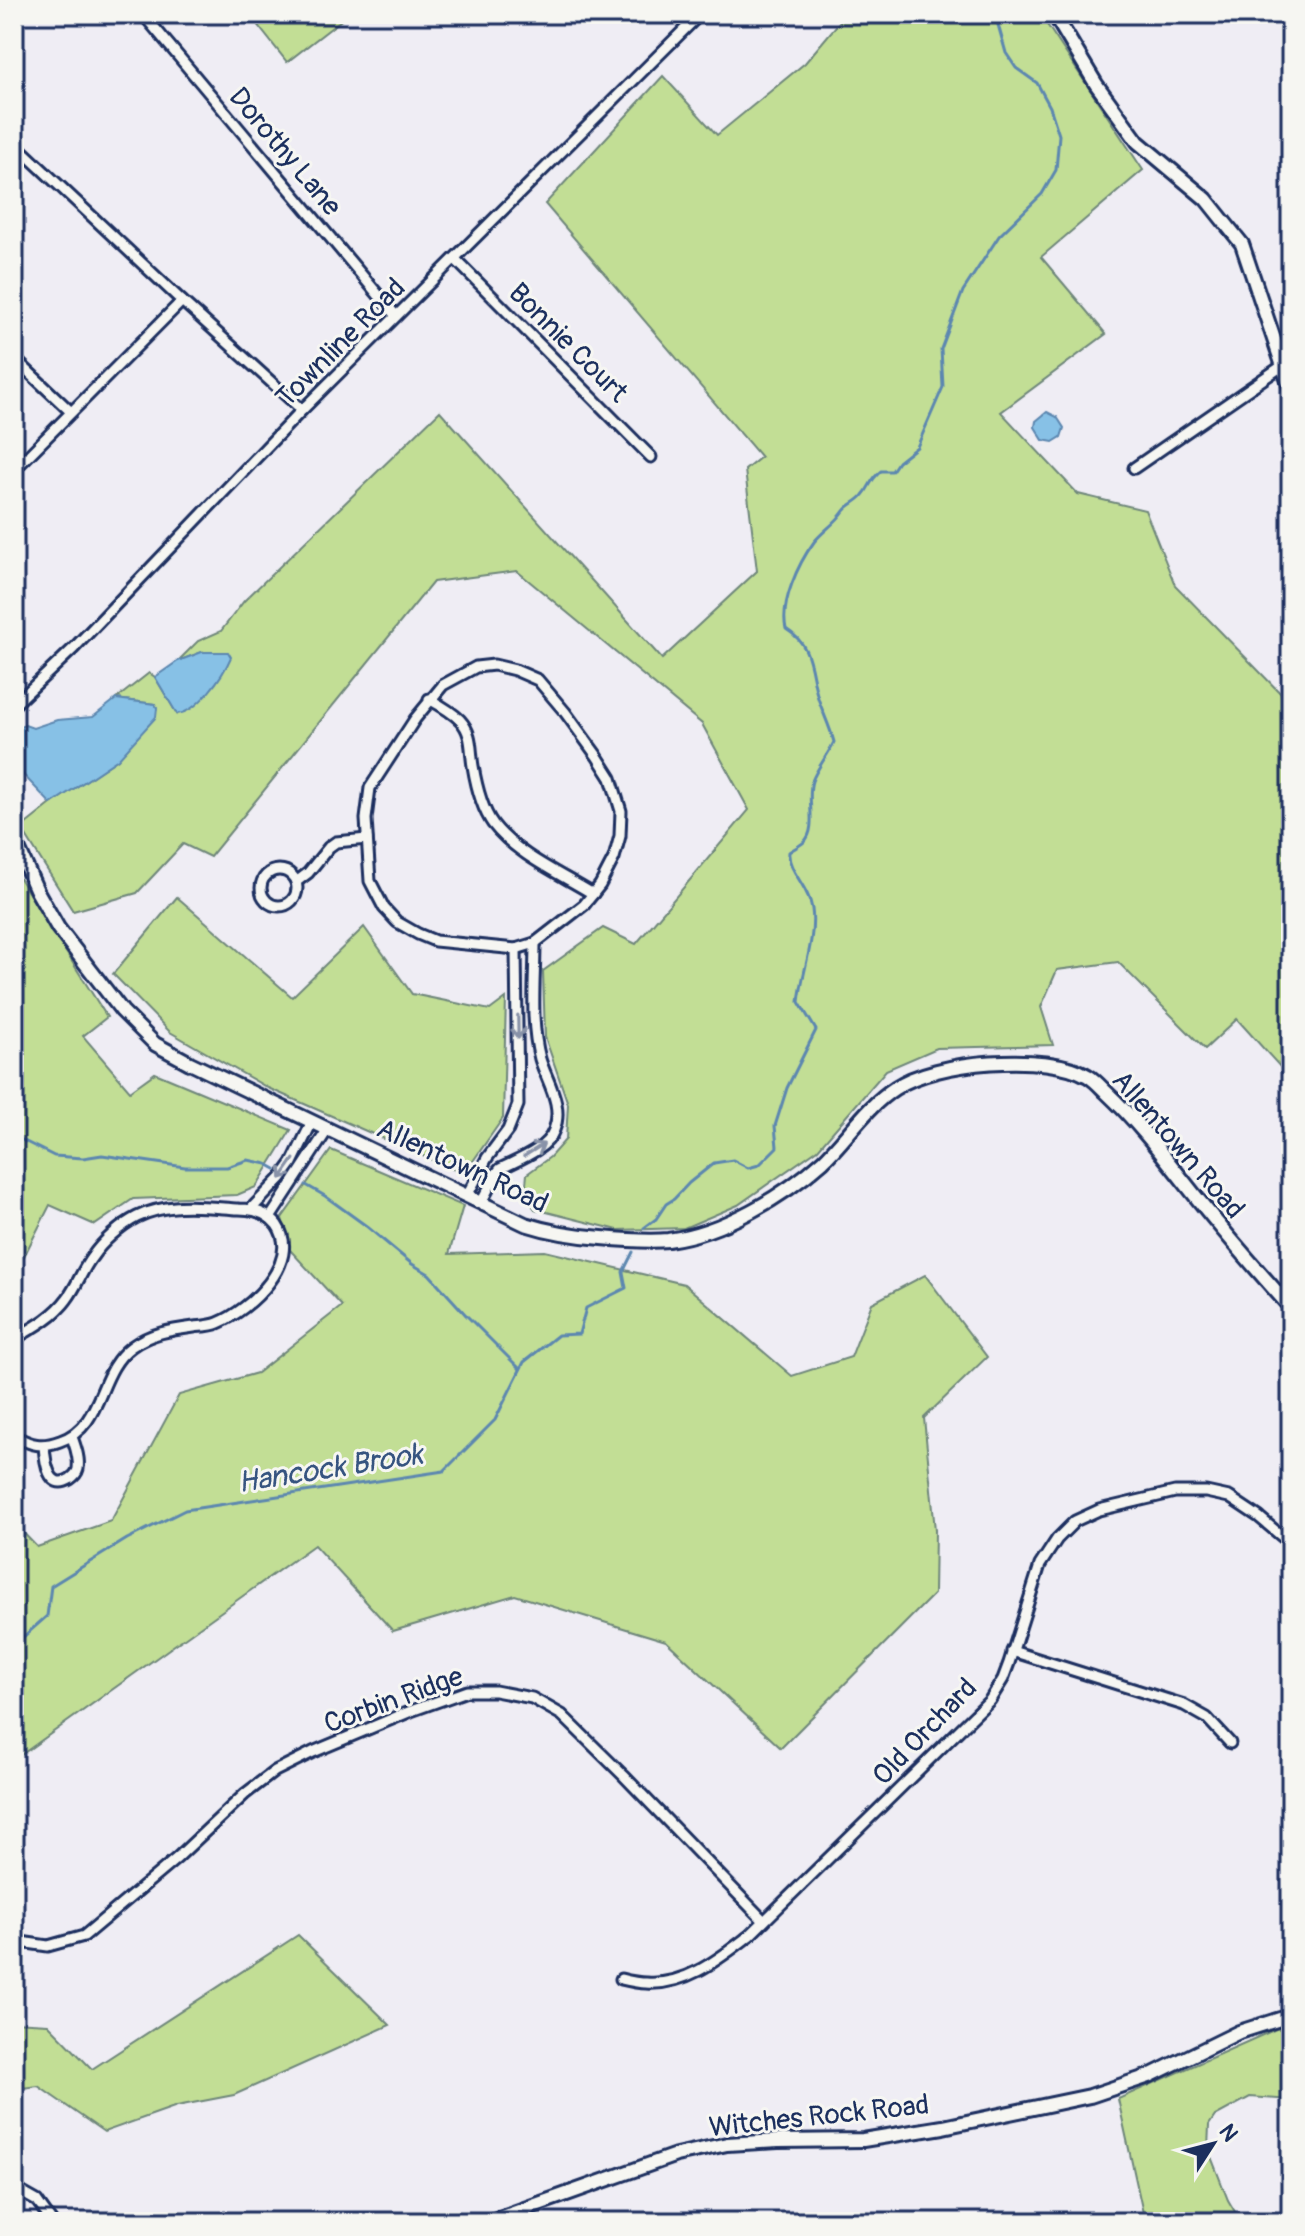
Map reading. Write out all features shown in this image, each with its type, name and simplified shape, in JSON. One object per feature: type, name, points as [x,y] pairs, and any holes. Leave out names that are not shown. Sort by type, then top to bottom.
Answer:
[{"type":"street","name":"Dorothy Lane","points":[[143,14],[396,316]]},
{"type":"street","name":"Townline Road","points":[[14,705],[74,648],[302,410],[700,14]]},
{"type":"street","points":[[1054,14],[1096,84],[1138,142],[1206,199],[1242,244],[1291,390]]},
{"type":"street","points":[[14,143],[302,410]]},
{"type":"street","name":"Bonnie Court","points":[[455,259],[651,457]]},
{"type":"street","points":[[14,470],[182,301]]},
{"type":"street","points":[[14,358],[71,412]]},
{"type":"street","points":[[1134,468],[1282,366]]},
{"type":"street","points":[[494,665],[515,670],[538,680],[565,712],[611,778],[621,811],[620,836],[614,858],[600,885],[584,905],[535,943],[516,949],[435,941],[397,922],[384,908],[370,881],[366,819],[370,788],[429,699],[460,673],[476,667],[494,665]]},
{"type":"street","points":[[429,699],[466,728],[471,739],[473,766],[491,822],[511,843],[593,894]]},
{"type":"street","name":"Allentown Road","points":[[14,839],[37,891],[58,928],[122,1011],[155,1044],[525,1224],[576,1236],[634,1241],[688,1237],[744,1214],[795,1182],[824,1160],[881,1097],[914,1077],[945,1068],[1003,1062],[1057,1065],[1088,1076],[1114,1100],[1291,1308]]},
{"type":"street","points":[[296,882],[336,842],[367,839]]},
{"type":"street","points":[[481,1203],[500,1169],[547,1141],[555,1129],[556,1105],[536,1039],[535,943]]},
{"type":"street","points":[[467,1196],[487,1158],[508,1130],[518,1105],[516,949]]},
{"type":"street","points":[[251,1209],[292,1163],[312,1122]]},
{"type":"street","points":[[270,1218],[328,1129]]},
{"type":"street","points":[[14,1339],[57,1311],[78,1283],[93,1255],[111,1236],[135,1218],[155,1210],[186,1206],[251,1209],[270,1218],[281,1234],[283,1258],[258,1295],[215,1324],[160,1333],[130,1348],[109,1373],[97,1407],[72,1437],[44,1446],[14,1436]]},
{"type":"street","points":[[44,1446],[50,1476],[57,1481],[66,1481],[78,1469],[72,1437]]},
{"type":"street","name":"Old Orchard","points":[[621,1979],[650,1984],[686,1977],[713,1963],[764,1921],[990,1700],[1003,1679],[1040,1565],[1057,1539],[1075,1521],[1099,1510],[1175,1492],[1206,1492],[1229,1497],[1291,1544]]},
{"type":"street","points":[[1012,1651],[1184,1705],[1207,1718],[1230,1743]]},
{"type":"street","name":"Corbin Ridge","points":[[14,1941],[48,1946],[84,1936],[275,1771],[313,1752],[467,1691],[495,1691],[532,1698],[562,1715],[764,1921]]},
{"type":"street","name":"Witches Rock Road","points":[[488,2222],[676,2155],[727,2144],[863,2140],[943,2127],[1090,2096],[1149,2076],[1239,2032],[1291,2017]]},
{"type":"street","points":[[14,2188],[37,2201],[52,2222]]},
{"type":"green space","points":[[249,14],[349,14],[287,62]]},
{"type":"green space","points":[[846,14],[1040,14],[1143,170],[1041,257],[1106,334],[1001,412],[1078,494],[1145,510],[1175,585],[1291,704],[1291,1079],[1237,1019],[1205,1049],[1118,962],[1057,970],[1041,1007],[1053,1045],[937,1048],[886,1070],[818,1149],[738,1205],[684,1228],[618,1230],[535,1209],[525,1195],[527,1174],[550,1157],[566,1139],[568,1104],[545,1037],[543,971],[603,928],[636,944],[749,810],[702,724],[517,571],[433,582],[210,857],[183,844],[137,893],[73,911],[21,828],[118,759],[155,704],[116,699],[149,673],[155,677],[177,714],[202,652],[178,661],[198,641],[221,631],[244,601],[440,411],[662,659],[757,571],[745,470],[761,457],[545,204],[663,76],[717,135],[805,63]]},
{"type":"green space","points":[[14,870],[107,1017],[83,1036],[130,1091],[155,1073],[291,1130],[256,1187],[237,1195],[133,1199],[95,1225],[50,1205],[14,1276]]},
{"type":"green space","points":[[177,897],[292,997],[364,927],[412,994],[490,1010],[506,998],[503,1118],[464,1174],[268,1088],[170,1032],[113,974]]},
{"type":"green space","points":[[331,1150],[463,1206],[449,1254],[545,1251],[684,1284],[792,1376],[851,1357],[872,1303],[925,1275],[987,1357],[924,1418],[935,1530],[934,1594],[781,1748],[666,1641],[515,1595],[393,1631],[314,1545],[14,1760],[14,1523],[37,1547],[111,1521],[179,1395],[257,1373],[342,1306],[290,1250],[282,1218]]},
{"type":"green space","points":[[298,1935],[390,2025],[234,2095],[177,2106],[104,2132],[38,2086],[14,2089],[14,2022],[48,2024],[92,2069]]},
{"type":"green space","points":[[1291,2027],[1291,2100],[1250,2097],[1215,2116],[1209,2125],[1208,2149],[1228,2200],[1241,2222],[1115,2222],[1143,2213],[1118,2099],[1276,2029]]},
{"type":"water","points":[[1047,412],[1057,417],[1064,428],[1061,437],[1053,442],[1043,440],[1035,427],[1036,421]]},
{"type":"water","points":[[202,652],[228,652],[231,657],[216,683],[201,700],[177,714],[155,677],[178,661]]},
{"type":"water","points":[[116,699],[155,704],[156,717],[118,759],[51,804],[14,765],[14,729],[25,725],[33,728],[57,720],[93,717]]},
{"type":"waterway","name":"Hancock Brook","points":[[644,1228],[656,1219],[666,1204],[714,1163],[733,1160],[748,1168],[759,1165],[777,1147],[775,1126],[787,1088],[816,1030],[799,1002],[812,932],[812,909],[791,865],[789,852],[808,836],[812,781],[834,742],[819,701],[807,652],[786,629],[788,596],[802,561],[814,542],[861,497],[881,471],[892,471],[917,447],[943,387],[941,349],[963,291],[999,236],[1042,194],[1056,170],[1059,135],[1050,107],[1037,83],[1016,68],[1006,53],[995,14]]},
{"type":"waterway","points":[[14,1136],[54,1156],[83,1158],[102,1155],[185,1167],[227,1167],[248,1160],[276,1169]]},
{"type":"waterway","points":[[306,1185],[429,1274],[520,1369]]},
{"type":"waterway","name":"Hancock Brook","points":[[14,1645],[47,1616],[51,1586],[127,1539],[185,1510],[444,1471],[495,1420],[524,1362],[558,1335],[579,1334],[586,1308],[626,1288],[623,1272],[633,1252]]}]
